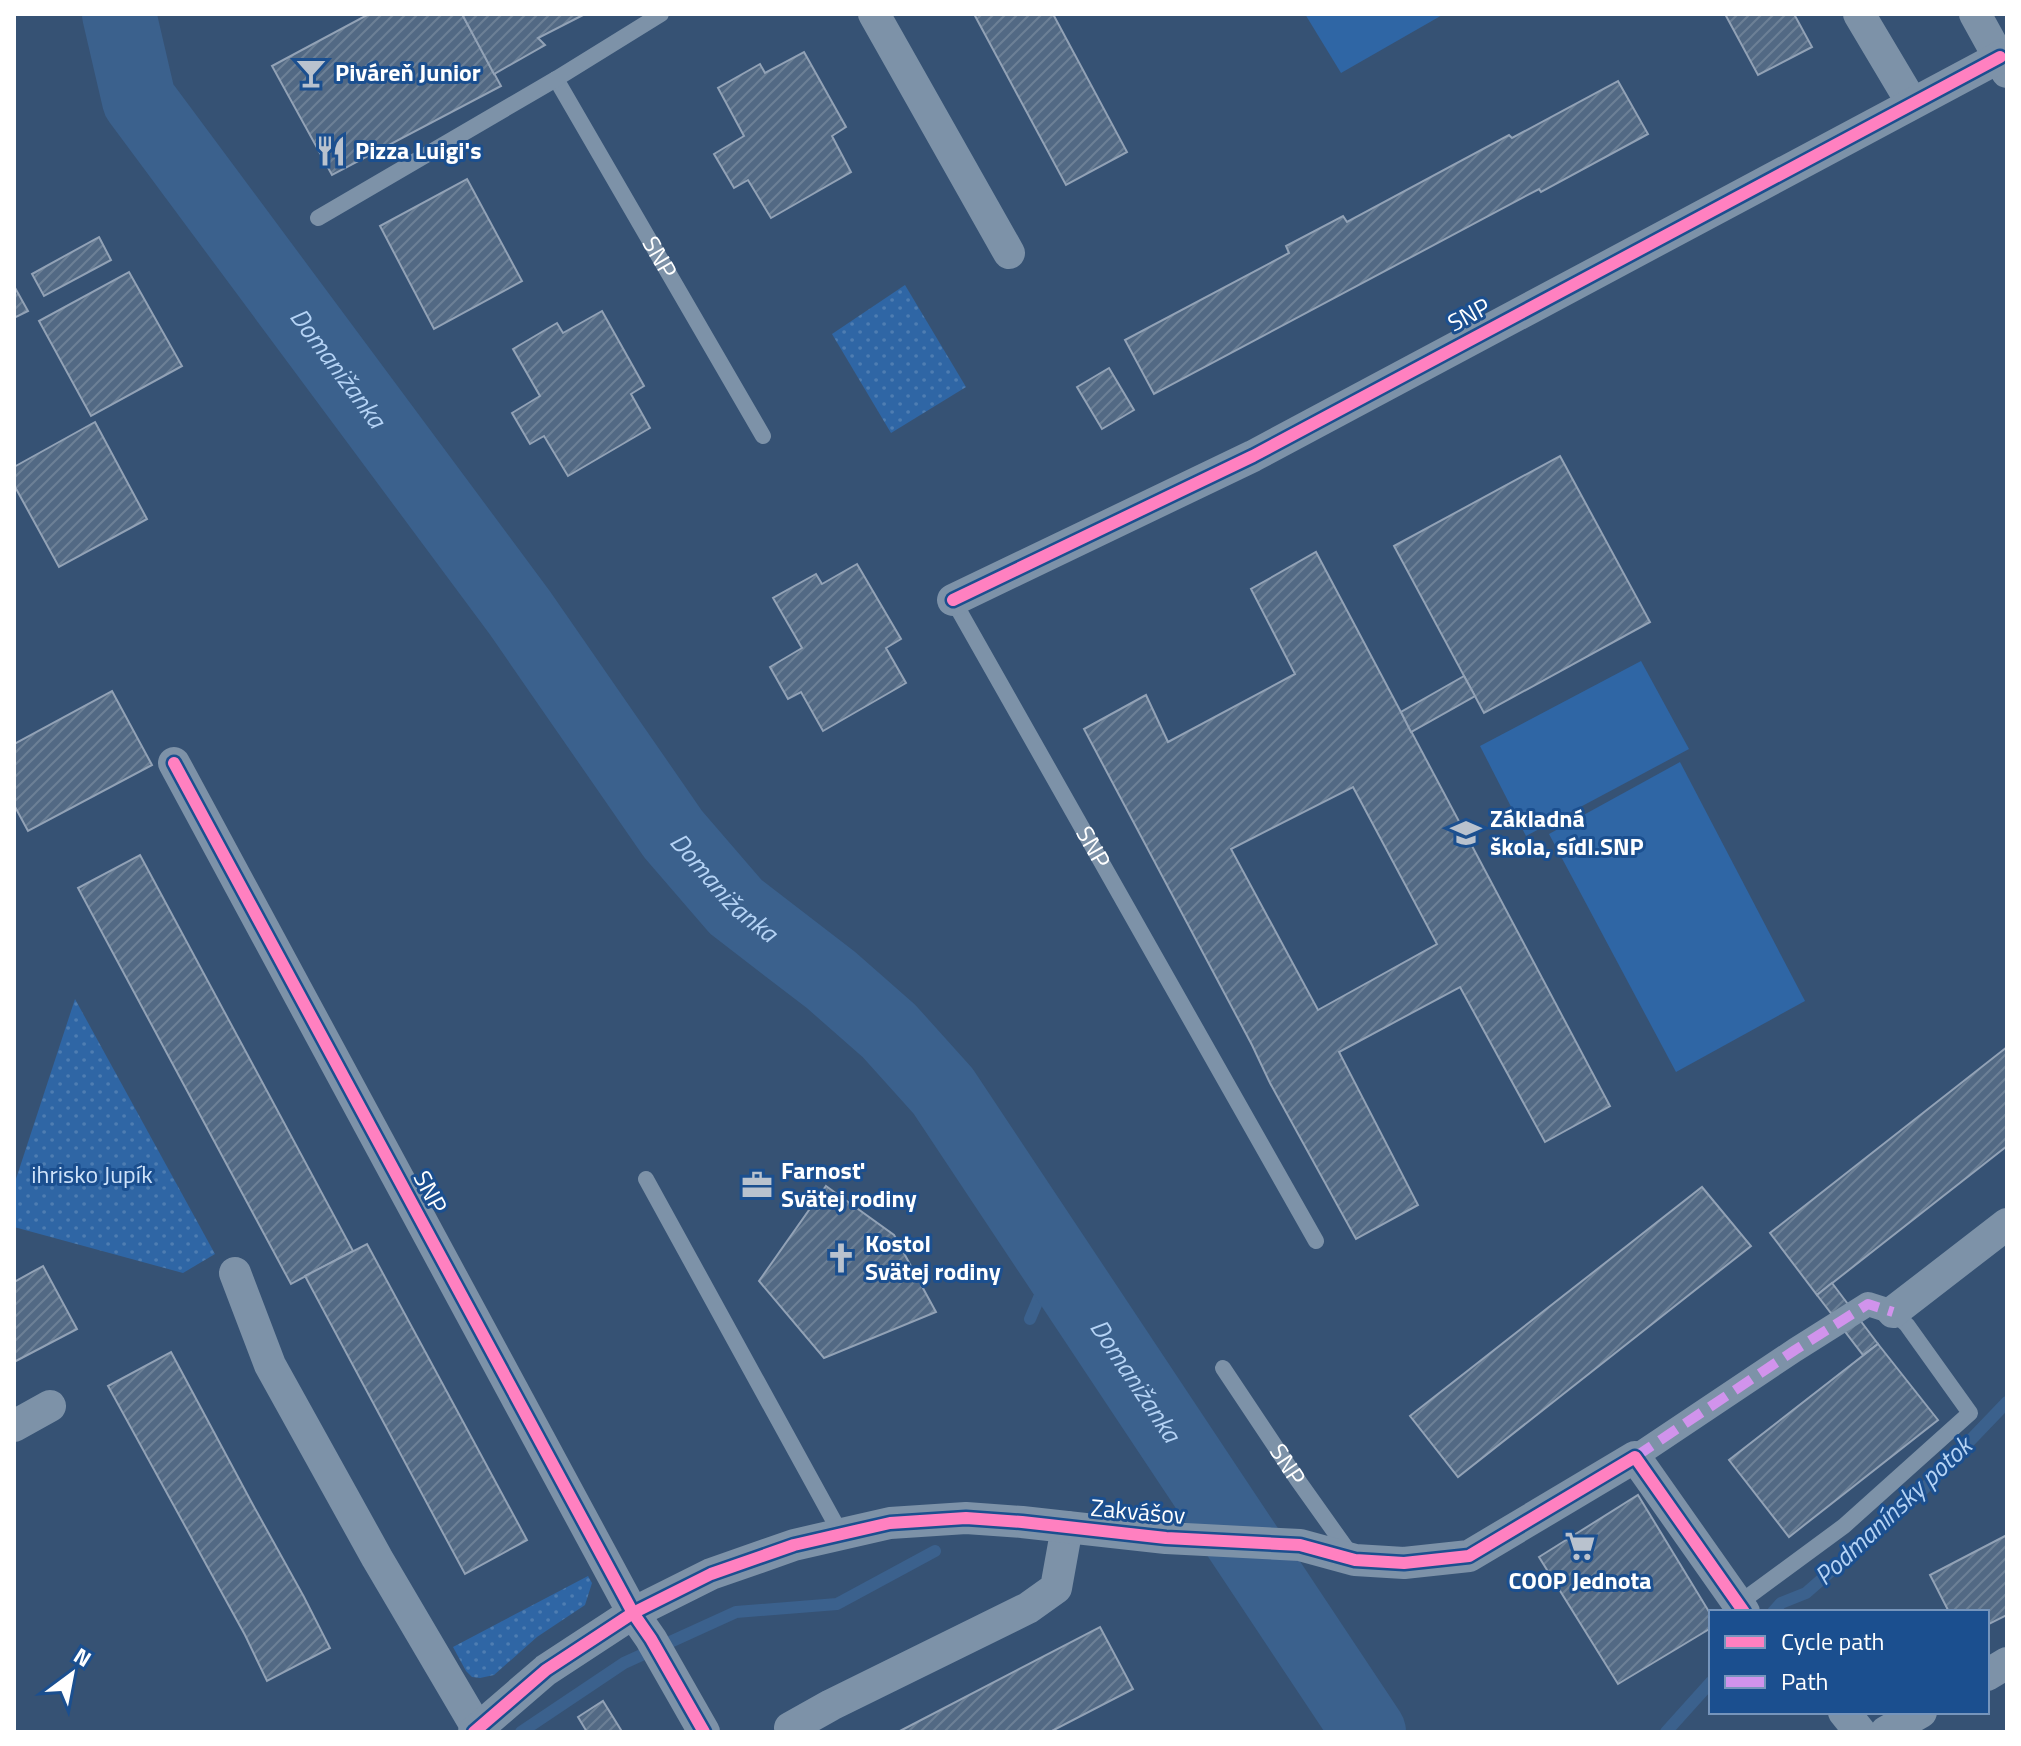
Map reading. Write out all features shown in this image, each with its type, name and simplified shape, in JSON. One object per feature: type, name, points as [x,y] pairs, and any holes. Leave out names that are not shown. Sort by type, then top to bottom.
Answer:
[{"type":"street","points":[[874,14],[1009,253]]},
{"type":"street","points":[[1859,14],[1912,103]]},
{"type":"street","name":"SNP","points":[[953,600],[1253,456],[1912,103],[2003,65],[1975,14]]},
{"type":"street","name":"SNP","points":[[174,763],[633,1613],[704,1732]]},
{"type":"street","points":[[1741,1608],[1635,1457],[1868,1304],[1893,1312],[2007,1224]]},
{"type":"street","points":[[235,1273],[270,1365],[476,1730]]},
{"type":"street","points":[[14,1426],[50,1406]]},
{"type":"street","name":"Zakvášov","points":[[476,1730],[546,1670],[633,1613],[711,1574],[794,1545],[890,1523],[966,1518],[1166,1538],[1300,1545],[1355,1560],[1404,1563],[1469,1556],[1635,1457]]},
{"type":"street","name":"Zakvášov","points":[[790,1728],[1028,1608],[1056,1588],[1067,1527]]},
{"type":"street","points":[[1989,1674],[2007,1663]]},
{"type":"street","points":[[1846,1714],[1860,1732]]},
{"type":"street","points":[[1886,1732],[1918,1714]]},
{"type":"lane","points":[[318,218],[661,14]]},
{"type":"lane","name":"SNP","points":[[556,79],[763,436]]},
{"type":"lane","name":"SNP","points":[[953,600],[1316,1241]]},
{"type":"lane","points":[[646,1179],[841,1534]]},
{"type":"lane","points":[[1741,1608],[1844,1526],[1970,1413],[1907,1325],[1893,1312]]},
{"type":"lane","name":"SNP","points":[[1223,1368],[1355,1560]]},
{"type":"green space","points":[[1305,14],[1444,14],[1341,73]]},
{"type":"green space","points":[[905,285],[966,387],[891,433],[832,334]]},
{"type":"green space","points":[[1641,661],[1689,749],[1526,836],[1480,746]]},
{"type":"green space","points":[[1680,762],[1805,1001],[1676,1072],[1549,834]]},
{"type":"green space","name":"ihrisko Jupík","points":[[75,999],[215,1254],[183,1273],[14,1227],[14,1185]]},
{"type":"green space","points":[[588,1576],[592,1583],[585,1605],[537,1637],[494,1675],[472,1677],[466,1671],[453,1647]]},
{"type":"building","points":[[369,14],[462,14],[501,86],[332,175],[272,66]]},
{"type":"building","points":[[462,14],[585,14],[538,38],[545,45],[494,74]]},
{"type":"building","points":[[974,14],[1053,14],[1127,152],[1066,185]]},
{"type":"building","points":[[1725,14],[1794,14],[1812,47],[1758,75]]},
{"type":"building","points":[[804,52],[846,127],[832,136],[851,172],[771,218],[748,180],[734,188],[714,154],[744,136],[718,88],[760,64],[765,73]]},
{"type":"building","points":[[1618,81],[1648,134],[1154,394],[1125,340],[1289,253],[1286,246],[1343,216],[1347,222],[1509,135],[1512,138]]},
{"type":"building","points":[[467,179],[522,281],[434,329],[380,226]]},
{"type":"building","points":[[99,237],[111,260],[44,296],[32,274]]},
{"type":"building","points":[[129,272],[182,366],[91,416],[39,321]]},
{"type":"building","points":[[14,286],[28,311],[14,318]]},
{"type":"building","points":[[602,311],[644,386],[631,394],[650,428],[568,476],[544,436],[530,444],[512,413],[540,396],[513,349],[557,323],[563,333]]},
{"type":"building","points":[[1109,368],[1134,410],[1102,429],[1077,387]]},
{"type":"building","points":[[95,422],[147,519],[59,567],[14,485],[14,467]]},
{"type":"building","points":[[1560,456],[1650,622],[1484,713],[1394,546]]},
{"type":"building","points":[[1316,552],[1610,1106],[1545,1142],[1460,987],[1339,1052],[1418,1205],[1356,1239],[1270,1083],[1084,729],[1146,695],[1168,742],[1295,674],[1251,589]],"holes":[[[1353,787],[1437,944],[1318,1010],[1231,849]]]},
{"type":"building","points":[[857,564],[901,639],[886,648],[906,683],[823,731],[801,692],[788,699],[770,667],[802,648],[773,598],[816,574],[822,584]]},
{"type":"building","points":[[1464,676],[1475,696],[1411,732],[1401,712]]},
{"type":"building","points":[[112,691],[152,765],[28,831],[14,805],[14,744]]},
{"type":"building","points":[[140,855],[353,1251],[291,1284],[78,888]]},
{"type":"building","points":[[2007,1047],[2007,1146],[1817,1295],[1770,1233]]},
{"type":"building","name":"Kostol Svätej rodiny","points":[[826,1186],[894,1235],[936,1312],[824,1358],[759,1281]]},
{"type":"building","points":[[1702,1187],[1751,1246],[1458,1477],[1410,1416]]},
{"type":"building","points":[[367,1244],[527,1540],[465,1574],[305,1276]]},
{"type":"building","points":[[43,1266],[77,1329],[14,1362],[14,1282]]},
{"type":"building","points":[[1832,1283],[1878,1344],[1863,1355],[1817,1295]]},
{"type":"building","points":[[1878,1344],[1938,1420],[1789,1537],[1729,1460]]},
{"type":"building","points":[[171,1352],[330,1648],[267,1681],[245,1635],[108,1386]]},
{"type":"building","points":[[1638,1495],[1709,1612],[1709,1629],[1618,1684],[1539,1557]]},
{"type":"building","points":[[2007,1535],[2007,1615],[1989,1624],[1989,1610],[1948,1610],[1930,1575]]},
{"type":"building","points":[[1100,1627],[1133,1689],[1050,1732],[898,1732]]},
{"type":"building","points":[[603,1701],[621,1730],[587,1732],[578,1717]]},
{"type":"waterway","name":"Domanižanka","points":[[119,14],[139,100],[520,613],[673,834],[736,907],[831,980],[889,1031],[943,1091],[1369,1732]]},
{"type":"waterway","points":[[1030,1319],[1055,1260]]},
{"type":"waterway","name":"Podmanínsky potok","points":[[1775,1610],[1781,1603],[1806,1593],[1916,1497],[2007,1402]]},
{"type":"waterway","points":[[521,1732],[624,1663],[736,1612],[837,1604],[935,1551]]},
{"type":"waterway","name":"Podmanínsky potok","points":[[1666,1732],[1709,1684]]},
{"type":"marked path","points":[[1635,1457],[1868,1304],[1893,1312]]},
{"type":"cycle path","points":[[953,600],[1253,456],[2000,57]]},
{"type":"cycle path","points":[[174,763],[633,1613],[704,1732]]},
{"type":"cycle path","points":[[474,1732],[546,1670],[633,1613],[711,1574],[794,1545],[890,1523],[966,1518],[1022,1522],[1166,1538],[1300,1545],[1355,1560],[1404,1563],[1469,1556],[1635,1457],[1743,1610]]},
{"type":"place","name":"Piváreň Junior","points":[[311,73]]},
{"type":"place","name":"Pizza Luigi's","points":[[331,151]]},
{"type":"place","name":"Základná škola, sídl.SNP","points":[[1466,833]]},
{"type":"place","name":"Farnosť Svätej rodiny","points":[[757,1185]]},
{"type":"place","name":"Kostol Svätej rodiny","points":[[841,1258]]},
{"type":"place","name":"COOP Jednota","points":[[1580,1546]]}]
